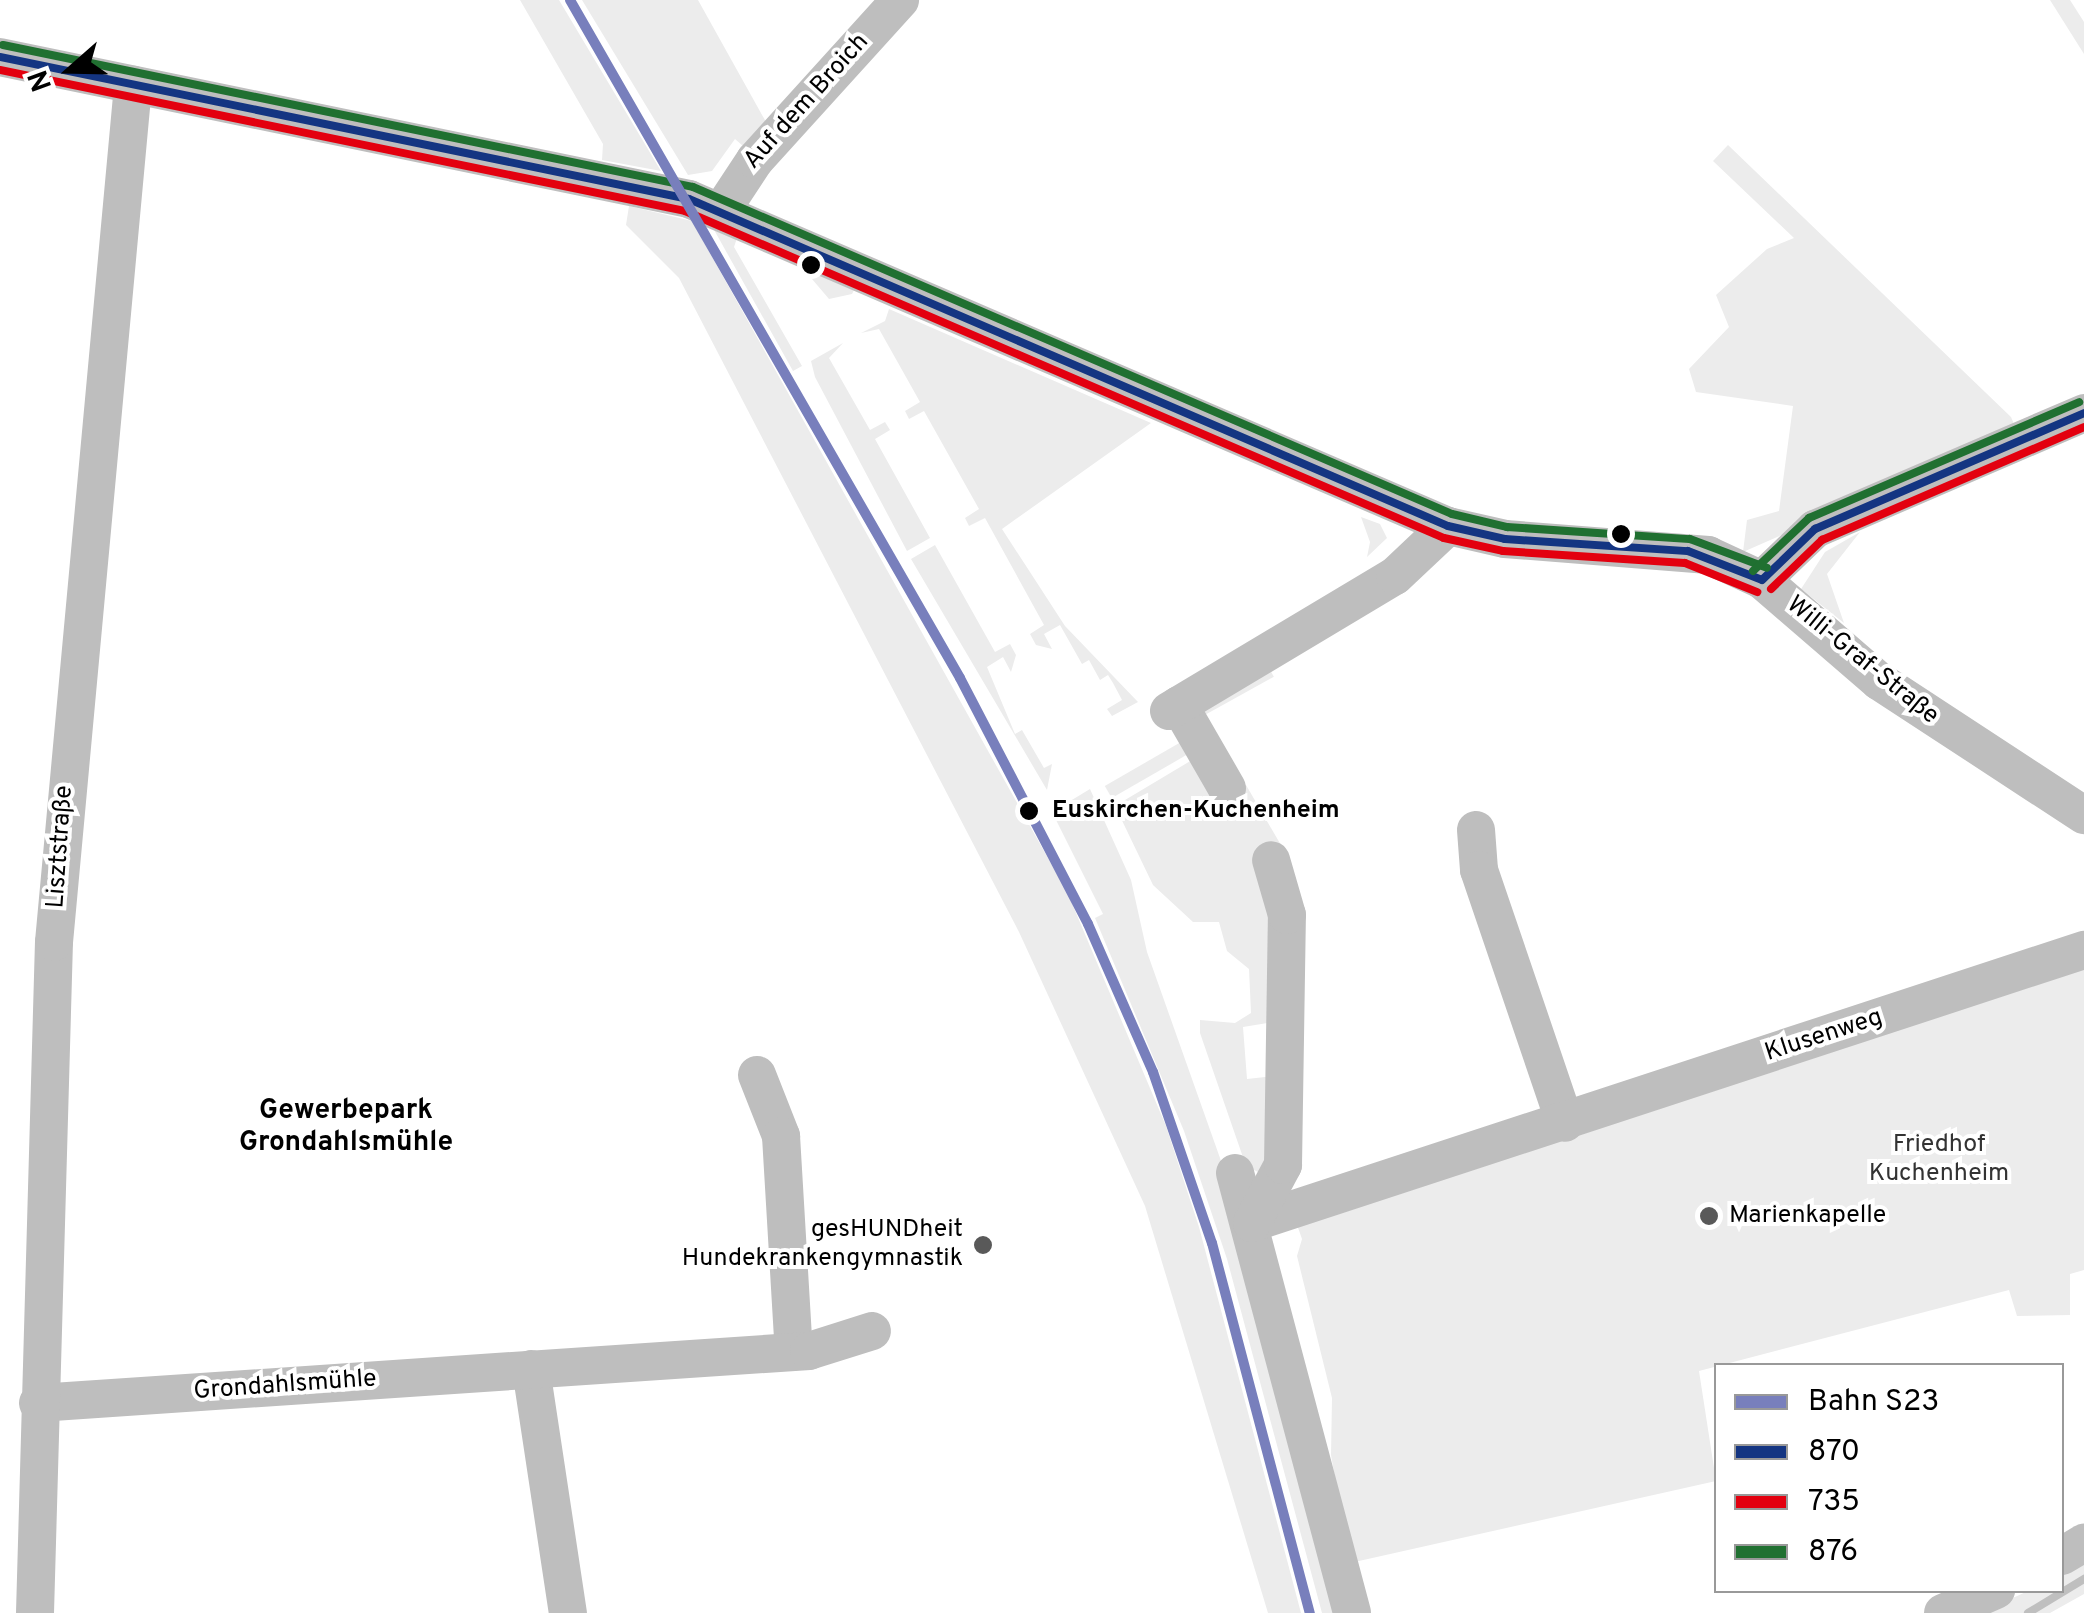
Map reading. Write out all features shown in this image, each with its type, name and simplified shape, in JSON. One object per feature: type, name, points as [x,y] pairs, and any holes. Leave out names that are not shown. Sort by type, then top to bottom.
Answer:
[{"type":"street","name":"Auf dem Broich","points":[[722,210],[754,160],[900,0]]},
{"type":"street","name":"Willi-Graf-Straße","points":[[0,57],[722,210],[843,269],[1448,526],[1521,541],[1688,551],[1762,580],[1879,681],[2084,816]]},
{"type":"street","name":"Lisztstraße","points":[[35,1613],[38,1403],[64,798],[132,85]]},
{"type":"street","points":[[1762,580],[1814,529],[2084,413]]},
{"type":"street","points":[[1228,788],[1174,708],[1396,576],[1448,526]]},
{"type":"street","points":[[1476,830],[1479,870],[1565,1123]]},
{"type":"street","points":[[1252,1223],[1283,1165],[1287,915],[1271,860]]},
{"type":"street","name":"Klusenweg","points":[[1252,1223],[2084,950]]},
{"type":"street","points":[[757,1075],[780,1136],[794,1352]]},
{"type":"street","points":[[1235,1172],[1252,1223],[1352,1613]]},
{"type":"street","name":"Grondahlsmühle","points":[[38,1403],[794,1352],[872,1332]]},
{"type":"street","points":[[532,1369],[568,1613]]},
{"type":"street","points":[[1944,1613],[1989,1593]]},
{"type":"green space","points":[[520,0],[559,0],[661,171],[602,160],[603,144]]},
{"type":"green space","points":[[582,0],[698,0],[766,122],[743,146],[735,139],[712,171],[688,175]]},
{"type":"green space","points":[[2050,0],[2070,0],[2084,22],[2084,54]]},
{"type":"green space","points":[[1728,145],[2011,417],[2017,431],[1743,552],[1747,520],[1779,511],[1793,406],[1696,392],[1689,369],[1729,327],[1716,295],[1767,249],[1794,238],[1713,161]]},
{"type":"green space","points":[[629,206],[692,221],[1068,894],[1166,1126],[1199,1227],[1301,1613],[1268,1613],[1145,1206],[1019,932],[679,278],[626,225]]},
{"type":"green space","points":[[713,228],[737,238],[734,247],[802,366],[793,371]]},
{"type":"green space","points":[[815,271],[854,290],[852,294],[829,299],[812,279]]},
{"type":"green space","points":[[889,309],[1151,423],[1002,529],[1065,626],[1138,702],[1112,716],[1107,709],[1122,700],[1113,683],[1108,675],[1100,680],[1089,660],[1082,664],[1060,625],[1044,634],[1052,649],[1036,645],[1030,634],[1044,625],[985,518],[969,526],[965,518],[979,509],[924,411],[909,419],[905,411],[920,402],[879,329],[861,333],[885,321]]},
{"type":"green space","points":[[843,343],[829,358],[870,430],[885,422],[890,430],[875,439],[930,538],[907,551],[815,377],[811,361]]},
{"type":"green space","points":[[1361,517],[1380,524],[1387,538],[1367,557],[1370,542]]},
{"type":"green space","points":[[1860,532],[1827,574],[1844,623],[1801,589],[1825,552]]},
{"type":"green space","points":[[935,545],[995,652],[1010,644],[1016,655],[1011,672],[1003,657],[987,667],[1015,734],[1022,730],[1044,768],[1052,764],[1047,790],[911,559]]},
{"type":"green space","points":[[1269,668],[1274,677],[1204,716],[1199,707]]},
{"type":"green space","points":[[1181,742],[1188,754],[1112,798],[1105,786]]},
{"type":"green space","points":[[1192,760],[1217,803],[1246,785],[1285,852],[1271,880],[1274,1022],[1243,1027],[1247,1079],[1274,1076],[1272,1162],[1262,1174],[1246,1166],[1200,1033],[1200,1020],[1235,1023],[1251,1013],[1249,969],[1227,951],[1219,922],[1193,922],[1153,885],[1115,806]]},
{"type":"green space","points":[[1090,789],[1131,880],[1147,952],[1220,1158],[1343,1613],[1322,1613],[1227,1259],[1184,1131],[1095,918],[1103,914],[1052,812]]},
{"type":"green space","name":"Friedhof Kuchenheim","points":[[2084,960],[2084,1270],[2070,1274],[2070,1315],[2017,1316],[2009,1290],[1730,1363],[1714,1363],[1714,1367],[1699,1371],[1714,1481],[1350,1563],[1331,1455],[1332,1398],[1297,1256],[1302,1239],[1296,1222]]},
{"type":"green space","points":[[2084,1559],[2084,1594],[2050,1613],[1980,1613],[2024,1593],[2064,1593],[2064,1571]]},
{"type":"waterway","points":[[2064,1591],[2084,1579]]},
{"type":"waterway","points":[[2028,1613],[2061,1593]]},
{"type":"rail line","name":"S23","points":[[570,0],[960,678],[1088,924],[1153,1072],[1212,1243],[1310,1613]]},
{"type":"transit line","name":"876","points":[[3,45],[693,187],[1452,514],[1507,527],[1690,539],[1767,568]]},
{"type":"transit line","name":"870","points":[[0,57],[689,199],[1448,526],[1505,539],[1688,551],[1762,580]]},
{"type":"transit line","name":"735","points":[[0,70],[685,211],[1444,538],[1503,551],[1685,563],[1757,592]]},
{"type":"transit line","name":"876","points":[[1753,571],[1809,518],[2079,402]]},
{"type":"transit line","name":"870","points":[[1762,580],[1815,529],[2084,413]]},
{"type":"transit line","name":"735","points":[[1771,589],[1822,540],[2084,427]]},
{"type":"place","name":"Euskirchen-Kuchenheim","points":[[1029,811]]},
{"type":"place","name":"Marienkapelle","points":[[1709,1216]]},
{"type":"place","name":"gesHUNDheit Hundekrankengymnastik","points":[[983,1245]]},
{"type":"district","name":"Gewerbepark Grondahlsmühle","points":[[346,1127]]}]
